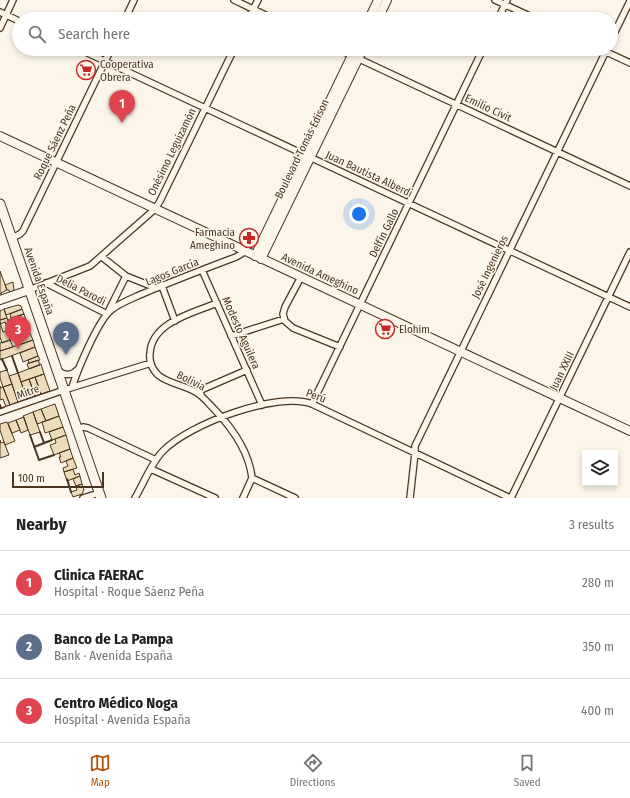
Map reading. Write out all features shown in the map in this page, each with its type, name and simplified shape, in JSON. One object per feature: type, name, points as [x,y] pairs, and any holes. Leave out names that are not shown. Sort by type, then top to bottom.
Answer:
[{"type":"main road","points":[[372,12],[378,0]]},
{"type":"main road","points":[[381,12],[387,0]]},
{"type":"main road","name":"Boulevard Tomás Edison","points":[[258,257],[354,56]]},
{"type":"main road","name":"Avenida Ameghino","points":[[0,136],[630,431]]},
{"type":"main road","name":"Avenida España","points":[[0,204],[12,238],[27,291],[65,389]]},
{"type":"main road","points":[[1,225],[8,237],[12,238]]},
{"type":"main road","name":"Avenida España","points":[[1,225],[65,389]]},
{"type":"main road","points":[[0,300],[27,291]]},
{"type":"main road","points":[[65,389],[97,496]]},
{"type":"main road","points":[[65,389],[97,496]]},
{"type":"street","points":[[0,28],[13,0]]},
{"type":"street","points":[[128,12],[134,0]]},
{"type":"street","points":[[234,0],[259,12]]},
{"type":"street","points":[[252,12],[258,0]]},
{"type":"street","points":[[495,0],[506,2],[524,12]]},
{"type":"street","points":[[618,26],[630,1]]},
{"type":"street","points":[[501,12],[506,2]]},
{"type":"street","points":[[0,12],[12,18]]},
{"type":"street","name":"Juan Bautista Alberdi","points":[[94,56],[630,307]]},
{"type":"street","name":"Roque Sáenz Peña","points":[[12,238],[20,234],[22,231],[108,56]]},
{"type":"street","name":"Onésimo Leguizamón","points":[[27,291],[88,268],[155,209],[231,56]]},
{"type":"street","name":"Emilio Civit","points":[[359,56],[456,105],[630,186]]},
{"type":"street","name":"Delfín Gallo","points":[[312,404],[480,56]]},
{"type":"street","name":"José Ingenieros","points":[[410,498],[416,453],[415,446],[557,152],[601,56]]},
{"type":"street","points":[[616,56],[630,63]]},
{"type":"street","name":"Lagos García","points":[[107,314],[120,304],[238,256],[246,251]]},
{"type":"street","name":"Juan XXIII","points":[[510,498],[630,252]]},
{"type":"street","points":[[102,257],[126,276],[159,287],[175,321]]},
{"type":"street","name":"Modesto Aguilera","points":[[202,270],[262,404]]},
{"type":"street","name":"Lagos García","points":[[65,389],[79,369],[100,324],[107,314],[126,276]]},
{"type":"street","points":[[301,277],[285,307],[283,314],[284,319],[292,327],[340,347]]},
{"type":"street","name":"Delia Parodi","points":[[46,283],[107,314]]},
{"type":"street","points":[[65,389],[151,363],[150,349],[155,336],[164,327],[217,303]]},
{"type":"street","points":[[231,336],[284,319]]},
{"type":"street","name":"Bolivia","points":[[151,363],[155,371],[161,377],[201,395],[222,417],[233,430],[242,446],[249,462],[252,478]]},
{"type":"street","points":[[55,365],[58,370],[65,374],[72,374],[79,369]]},
{"type":"street","points":[[201,395],[200,391],[202,389],[247,370]]},
{"type":"street","name":"Mitre","points":[[0,412],[65,389]]},
{"type":"street","name":"Perú","points":[[136,498],[156,460],[167,447],[181,436],[222,417],[262,404],[295,400],[312,404],[510,498]]},
{"type":"street","points":[[77,429],[87,428],[156,460]]},
{"type":"street","points":[[151,469],[215,498]]},
{"type":"street","points":[[243,498],[252,478],[295,498]]},
{"type":"street","points":[[83,498],[97,496]]},
{"type":"building","points":[[0,271],[7,290],[1,293],[2,295],[0,296]]},
{"type":"building","points":[[13,282],[14,290],[10,293],[5,285]]},
{"type":"building","points":[[18,305],[21,306],[22,309],[6,315],[4,309]]},
{"type":"building","points":[[4,309],[7,318],[0,320],[0,311]]},
{"type":"building","points":[[22,309],[24,314],[11,318],[10,314]]},
{"type":"building","points":[[24,314],[30,331],[14,337],[8,320]]},
{"type":"building","points":[[7,318],[10,326],[7,327],[5,322],[0,324],[0,320]]},
{"type":"building","points":[[0,322],[3,332],[7,331],[10,340],[2,343],[0,337]]},
{"type":"building","points":[[30,333],[33,340],[19,345],[15,336]]},
{"type":"building","points":[[10,340],[13,347],[0,351],[0,343]]},
{"type":"building","points":[[33,340],[35,347],[0,360],[0,351]]},
{"type":"building","points":[[35,347],[38,356],[23,362],[20,353]]},
{"type":"building","points":[[38,356],[40,360],[29,363],[28,360]]},
{"type":"building","points":[[38,360],[40,365],[29,369],[27,364]]},
{"type":"building","points":[[41,364],[44,374],[21,382],[18,373]]},
{"type":"building","points":[[7,370],[12,384],[3,387],[0,372]]},
{"type":"building","points":[[18,373],[27,399],[18,402],[9,376]]},
{"type":"building","points":[[44,374],[50,391],[41,394],[35,377]]},
{"type":"building","points":[[35,377],[41,394],[35,396],[29,379]]},
{"type":"building","points":[[29,379],[35,396],[27,399],[21,382]]},
{"type":"building","points":[[12,384],[18,402],[10,405],[3,387]]},
{"type":"building","points":[[0,386],[1,388],[3,387],[10,405],[6,407],[3,399],[0,400]]},
{"type":"building","points":[[55,404],[59,416],[46,421],[41,409]]},
{"type":"building","points":[[41,409],[46,421],[37,424],[33,412]]},
{"type":"building","points":[[33,412],[40,432],[30,435],[23,416]]},
{"type":"building","points":[[59,416],[63,427],[45,433],[42,422]]},
{"type":"building","points":[[24,417],[28,430],[21,433],[16,420]]},
{"type":"building","points":[[16,420],[20,430],[12,433],[8,423]]},
{"type":"building","points":[[7,422],[15,441],[5,445],[0,430],[0,424]]},
{"type":"building","points":[[63,427],[66,435],[52,440],[49,432]]},
{"type":"building","points":[[66,435],[70,449],[54,455],[50,445],[56,443],[55,439]]},
{"type":"building","points":[[0,440],[1,443],[4,442],[9,455],[0,458]]},
{"type":"building","points":[[70,449],[73,458],[61,463],[59,453]]},
{"type":"building","points":[[73,458],[77,468],[64,472],[63,468],[68,466],[66,461]]},
{"type":"building","points":[[73,469],[75,475],[79,473],[80,476],[67,481],[64,472]]},
{"type":"building","points":[[80,476],[82,484],[76,486],[73,479]]},
{"type":"building","points":[[82,484],[84,490],[82,494],[73,497],[71,492],[77,490],[76,486]]},
{"type":"fence","points":[[0,409],[6,407]]},
{"type":"wall","points":[[12,356],[18,373]]},
{"type":"wall","points":[[2,359],[7,370]]},
{"type":"wall","points":[[40,432],[44,443]]},
{"type":"wall","points":[[30,435],[39,460],[54,455]]},
{"type":"wall","points":[[34,447],[52,440]]},
{"type":"wall","points":[[67,479],[71,492]]},
{"type":"place","name":"Cooperativa Obrera","points":[[86,70]]},
{"type":"place","name":"Clinica FAERAC","points":[[122,123]]},
{"type":"place","name":"Farmacia Ameghino","points":[[249,238]]},
{"type":"place","name":"Elohim","points":[[385,329]]},
{"type":"place","name":"Centro Médico Noga","points":[[18,349]]},
{"type":"place","name":"Banco de La Pampa","points":[[66,355]]}]
